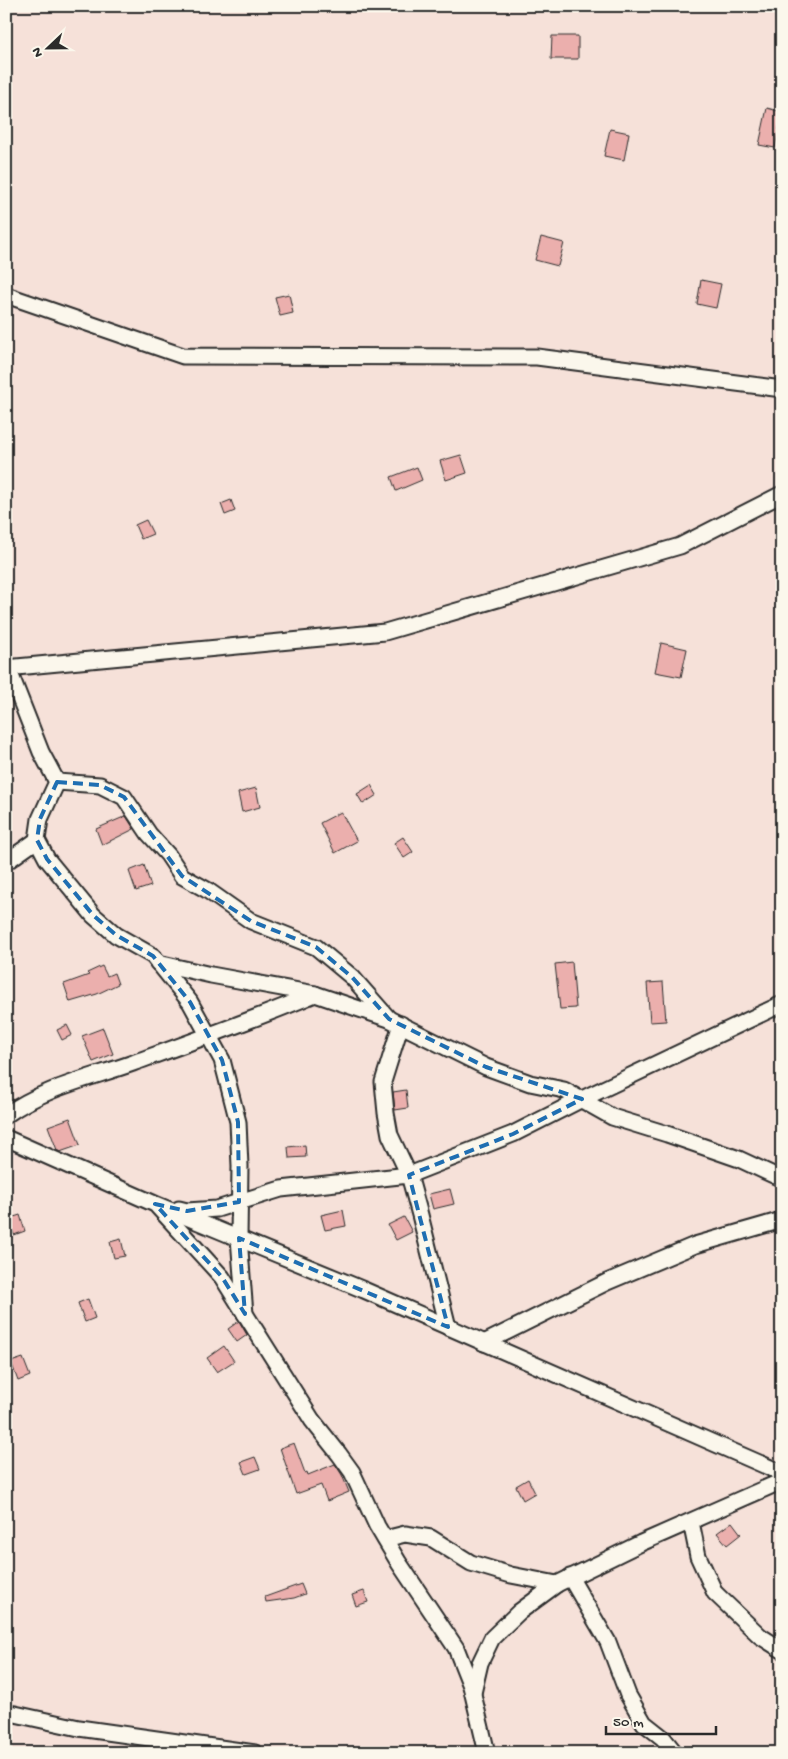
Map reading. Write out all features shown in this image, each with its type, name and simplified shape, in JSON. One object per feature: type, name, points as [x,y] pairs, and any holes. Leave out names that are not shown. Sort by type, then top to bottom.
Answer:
[{"type":"street","points":[[6,296],[183,356],[538,357],[782,389]]},
{"type":"street","points":[[57,782],[41,752],[7,668],[385,632],[680,546],[782,494]]},
{"type":"street","points":[[57,782],[40,819],[37,840],[47,859],[93,915],[116,935],[153,956],[190,1002],[207,1036],[222,1060],[238,1122],[240,1166],[239,1238],[245,1314]]},
{"type":"street","points":[[57,782],[100,785],[124,798],[182,876],[207,890],[251,921],[316,946],[352,977],[395,1022]]},
{"type":"street","points":[[6,862],[37,840]]},
{"type":"street","points":[[158,962],[211,975],[315,994],[395,1022],[486,1067],[530,1083],[564,1090],[612,1117],[739,1159],[782,1179]]},
{"type":"street","points":[[6,1114],[22,1104],[67,1085],[207,1036],[315,994]]},
{"type":"street","points":[[155,1204],[187,1211],[217,1209],[281,1189],[409,1175],[513,1134],[782,1004]]},
{"type":"street","points":[[395,1022],[384,1082],[386,1113],[390,1135],[409,1175],[448,1327]]},
{"type":"street","points":[[6,1138],[155,1204],[448,1327],[782,1473]]},
{"type":"street","points":[[155,1204],[222,1277],[312,1420],[352,1472],[398,1563],[456,1648],[472,1686],[487,1753]]},
{"type":"street","points":[[484,1343],[607,1282],[695,1245],[782,1220]]},
{"type":"street","points":[[473,1693],[480,1663],[492,1638],[519,1612],[563,1581],[782,1481]]},
{"type":"street","points":[[690,1522],[698,1556],[715,1593],[760,1636],[782,1650]]},
{"type":"street","points":[[385,1540],[404,1534],[431,1538],[472,1563],[511,1575],[563,1581],[608,1642],[628,1695],[644,1723],[663,1738],[675,1753]]},
{"type":"street","points":[[6,1713],[97,1730],[255,1753]]},
{"type":"highlighted area","points":[[57,782],[100,785],[124,797],[182,876],[251,921],[316,947],[352,977],[389,1019],[486,1067],[582,1099],[513,1134],[409,1175],[448,1327],[239,1238],[245,1314],[222,1277],[155,1204],[187,1211],[239,1202],[238,1122],[222,1060],[190,1002],[153,956],[116,935],[93,915],[47,859],[37,840],[40,819]]},
{"type":"building","points":[[552,36],[578,36],[578,59],[551,59]]},
{"type":"building","points":[[767,108],[782,112],[775,148],[759,145]]},
{"type":"building","points":[[610,129],[629,133],[624,160],[604,156]]},
{"type":"building","points":[[541,237],[564,243],[558,266],[535,260]]},
{"type":"building","points":[[701,280],[721,284],[716,308],[697,304]]},
{"type":"building","points":[[289,294],[293,313],[280,316],[275,297]]},
{"type":"building","points":[[461,455],[467,473],[446,480],[440,461]]},
{"type":"building","points":[[417,467],[422,480],[396,491],[391,477]]},
{"type":"building","points":[[231,500],[235,511],[225,515],[221,504]]},
{"type":"building","points":[[146,520],[153,534],[141,539],[135,525]]},
{"type":"building","points":[[661,643],[687,649],[681,677],[655,672]]},
{"type":"building","points":[[371,785],[377,795],[363,804],[357,794]]},
{"type":"building","points":[[256,788],[260,807],[242,812],[238,793]]},
{"type":"building","points":[[341,812],[357,841],[335,853],[320,823]]},
{"type":"building","points":[[126,816],[134,829],[102,845],[96,829]]},
{"type":"building","points":[[403,837],[413,852],[404,858],[394,843]]},
{"type":"building","points":[[144,865],[151,886],[136,891],[129,871]]},
{"type":"building","points":[[572,962],[576,1008],[560,1009],[555,964]]},
{"type":"building","points":[[102,966],[107,976],[114,973],[118,984],[97,994],[70,1002],[64,984],[89,975],[87,973]]},
{"type":"building","points":[[663,982],[666,1021],[650,1022],[647,983]]},
{"type":"building","points":[[67,1025],[72,1035],[62,1040],[57,1030]]},
{"type":"building","points":[[103,1028],[113,1054],[93,1062],[82,1036]]},
{"type":"building","points":[[406,1090],[408,1108],[395,1110],[393,1092]]},
{"type":"building","points":[[70,1118],[80,1145],[60,1152],[57,1150],[48,1126]]},
{"type":"building","points":[[305,1145],[306,1157],[289,1158],[288,1147]]},
{"type":"building","points":[[450,1189],[454,1204],[433,1209],[429,1194]]},
{"type":"building","points":[[343,1210],[346,1226],[325,1230],[321,1215]]},
{"type":"building","points":[[20,1215],[25,1231],[14,1235],[8,1219]]},
{"type":"building","points":[[404,1217],[412,1232],[396,1240],[388,1225]]},
{"type":"building","points":[[121,1239],[125,1256],[114,1258],[110,1242]]},
{"type":"building","points":[[88,1299],[95,1318],[85,1322],[78,1303]]},
{"type":"building","points":[[239,1321],[247,1335],[237,1342],[228,1329]]},
{"type":"building","points":[[224,1346],[234,1361],[217,1372],[207,1358]]},
{"type":"building","points":[[23,1358],[30,1376],[18,1381],[11,1362]]},
{"type":"building","points":[[294,1443],[305,1473],[307,1472],[308,1475],[335,1464],[349,1492],[327,1501],[321,1485],[296,1494],[280,1448]]},
{"type":"building","points":[[255,1457],[260,1469],[246,1474],[241,1462]]},
{"type":"building","points":[[528,1479],[535,1493],[523,1500],[516,1486]]},
{"type":"building","points":[[732,1522],[741,1534],[727,1545],[717,1533]]},
{"type":"building","points":[[301,1584],[305,1594],[294,1598],[266,1602],[265,1597]]},
{"type":"building","points":[[364,1591],[368,1602],[356,1606],[352,1595]]}]
